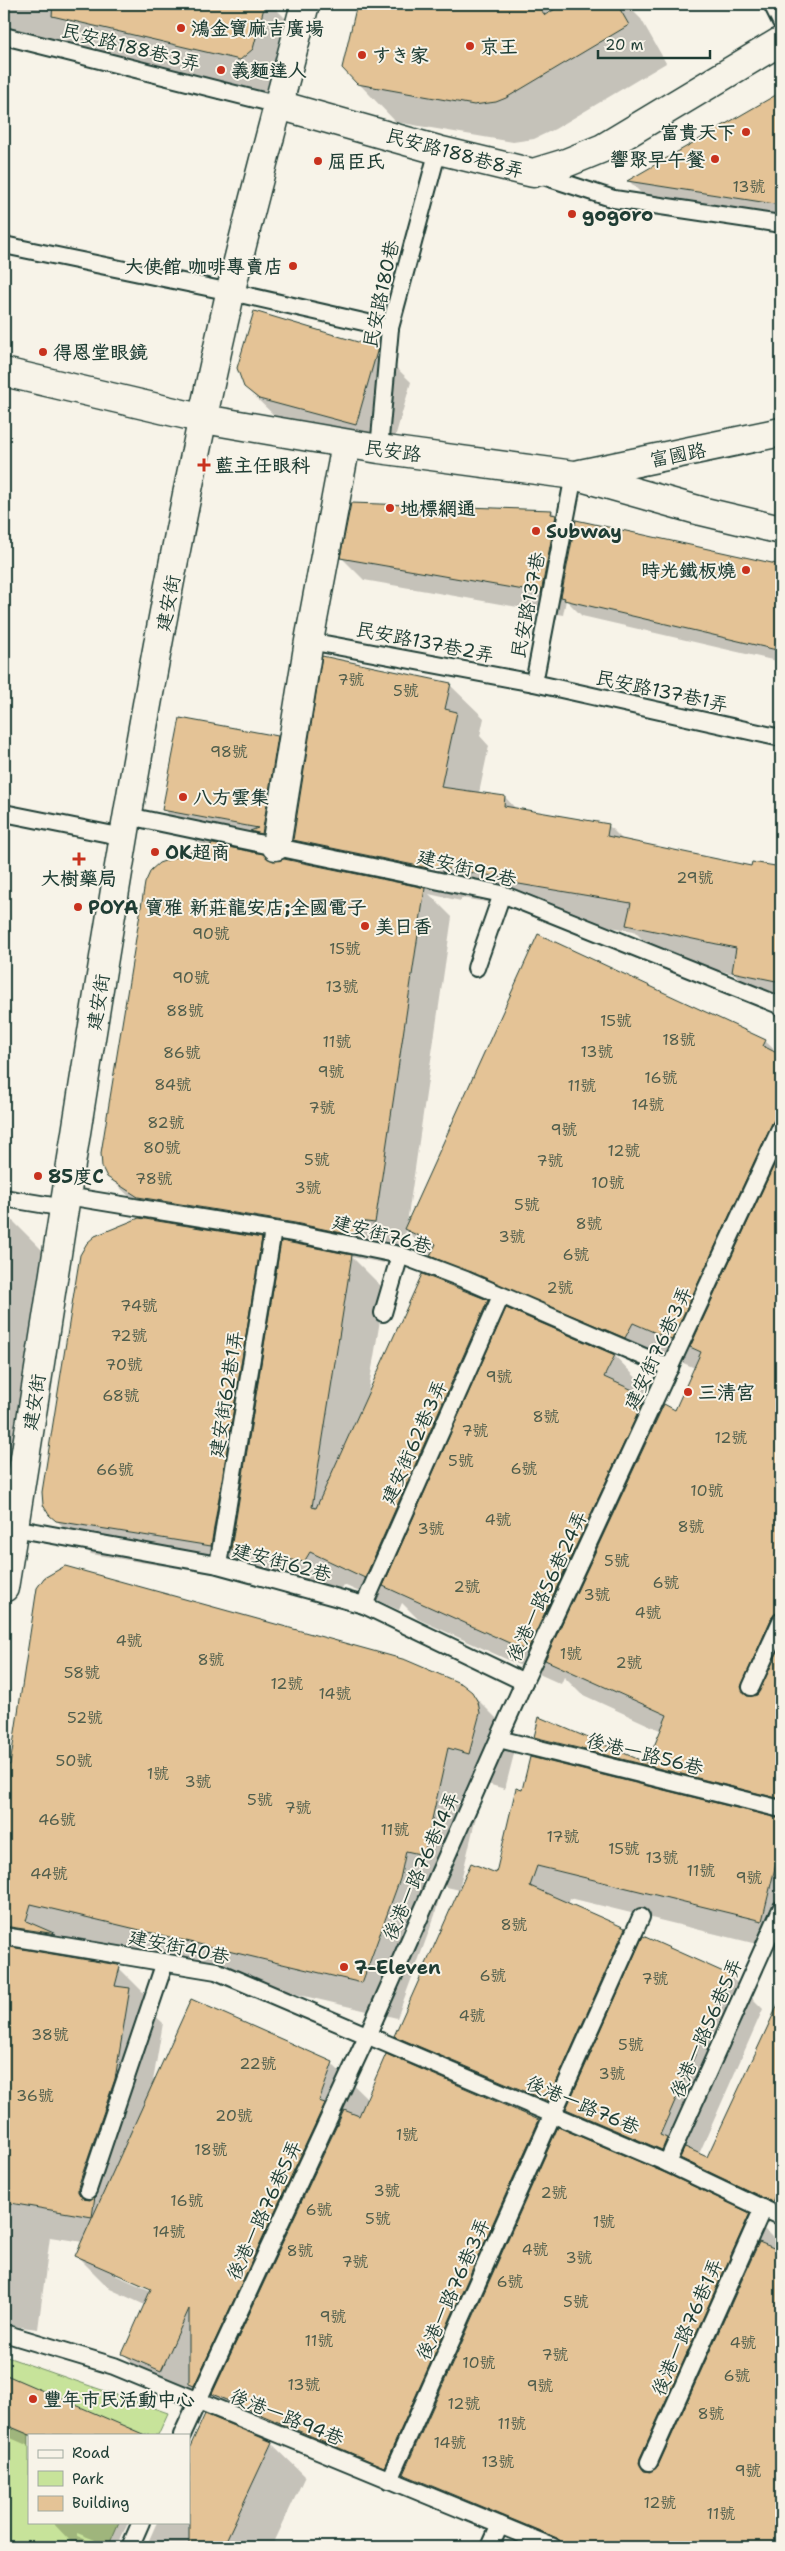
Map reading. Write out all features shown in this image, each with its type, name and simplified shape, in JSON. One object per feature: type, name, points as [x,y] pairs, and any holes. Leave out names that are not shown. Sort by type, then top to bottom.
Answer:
[{"type":"street","name":"建安街","points":[[4,1588],[10,1535],[126,827],[204,419],[231,292],[305,4]]},
{"type":"street","name":"民安路188巷8弄","points":[[279,104],[438,150],[533,173],[566,164],[603,148],[781,41]]},
{"type":"street","name":"民安路","points":[[4,372],[204,419],[379,449],[574,475],[701,511],[781,530]]},
{"type":"street","name":"富國路","points":[[574,475],[781,432]]},
{"type":"street","points":[[276,846],[309,640],[346,444]]},
{"type":"lane","points":[[772,4],[781,22]]},
{"type":"lane","name":"民安路188巷3弄","points":[[4,36],[279,104]]},
{"type":"lane","name":"民安路180巷","points":[[379,449],[390,328],[438,150]]},
{"type":"lane","points":[[533,173],[614,199],[781,224]]},
{"type":"lane","points":[[4,245],[231,292],[390,328]]},
{"type":"lane","name":"民安路137巷","points":[[534,683],[574,475]]},
{"type":"lane","name":"民安路137巷2弄","points":[[309,640],[534,683]]},
{"type":"lane","name":"民安路137巷1弄","points":[[534,683],[781,738]]},
{"type":"lane","name":"建安街92巷","points":[[4,813],[276,846],[502,894],[779,1005],[781,1008]]},
{"type":"lane","points":[[476,968],[502,894]]},
{"type":"lane","name":"建安街76巷3弄","points":[[632,1450],[720,1264],[781,1127]]},
{"type":"lane","name":"建安街76巷","points":[[4,1198],[66,1202],[273,1230],[400,1255],[670,1368]]},
{"type":"lane","name":"建安街62巷1弄","points":[[218,1566],[273,1230]]},
{"type":"lane","points":[[383,1313],[400,1255]]},
{"type":"lane","name":"建安街62巷3弄","points":[[364,1606],[501,1296]]},
{"type":"lane","name":"後港一路56巷24弄","points":[[499,1739],[632,1450]]},
{"type":"lane","name":"建安街62巷","points":[[10,1535],[218,1566],[364,1606],[524,1682]]},
{"type":"lane","points":[[751,1687],[781,1620]]},
{"type":"lane","name":"後港一路56巷","points":[[499,1739],[781,1809]]},
{"type":"lane","name":"後港一路76巷14弄","points":[[366,2036],[499,1739]]},
{"type":"lane","name":"後港一路56巷5弄","points":[[667,2163],[781,1909]]},
{"type":"lane","name":"後港一路76巷3弄","points":[[389,2480],[641,1917]]},
{"type":"lane","name":"建安街40巷","points":[[4,1936],[216,1971],[366,2036]]},
{"type":"lane","points":[[88,2190],[164,1962]]},
{"type":"lane","name":"後港一路76巷","points":[[366,2036],[667,2163],[781,2217]]},
{"type":"lane","name":"後港一路76巷5弄","points":[[182,2434],[366,2036]]},
{"type":"lane","name":"後港一路76巷1弄","points":[[649,2462],[763,2208]]},
{"type":"lane","name":"後港一路94巷","points":[[4,2333],[114,2366],[552,2547]]},
{"type":"lane","points":[[130,2547],[140,2524]]},
{"type":"lane","points":[[490,2547],[500,2525]]},
{"type":"green space","points":[[4,2356],[168,2413],[158,2434],[28,2434],[28,2524],[118,2524],[108,2547],[4,2547]]},
{"type":"building","name":"鴻金寶麻吉廣場","points":[[53,4],[265,4],[253,49],[240,60],[52,16]]},
{"type":"building","name":"京王","points":[[357,4],[536,4],[545,15],[564,4],[617,4],[629,25],[506,98],[496,102],[474,105],[357,84],[342,68]]},
{"type":"building","name":"富貴天下","points":[[781,92],[781,205],[627,181]]},
{"type":"building","points":[[254,311],[378,348],[356,425],[259,399],[244,387],[237,368]]},
{"type":"building","points":[[351,503],[552,510],[551,514],[556,515],[541,593],[340,558]]},
{"type":"building","points":[[576,520],[781,565],[781,651],[564,600],[565,598],[561,597]]},
{"type":"building","points":[[322,656],[451,683],[445,709],[457,712],[441,787],[505,796],[504,806],[609,824],[607,836],[751,866],[752,862],[781,867],[781,982],[732,972],[736,948],[626,925],[631,903],[513,883],[514,879],[428,866],[428,868],[293,840]]},
{"type":"building","points":[[180,718],[278,736],[262,834],[250,831],[258,828],[162,810]]},
{"type":"building","points":[[213,844],[263,854],[273,861],[284,859],[425,888],[375,1223],[358,1221],[356,1236],[295,1223],[138,1197],[107,1177],[102,1167],[101,1153],[145,883],[151,870],[159,863]]},
{"type":"building","points":[[538,934],[766,1040],[763,1046],[781,1055],[781,1117],[772,1123],[672,1340],[633,1323],[625,1338],[430,1256],[436,1244],[404,1229]]},
{"type":"building","points":[[781,1150],[781,1611],[772,1617],[741,1687],[747,1696],[757,1695],[781,1645],[781,1799],[534,1737],[539,1717],[647,1763],[667,1715],[545,1660],[664,1404],[675,1410],[701,1352],[690,1347]]},
{"type":"building","points":[[139,1218],[262,1238],[211,1546],[56,1521],[49,1515],[43,1505],[42,1492],[80,1255],[87,1243],[95,1236]]},
{"type":"building","points":[[281,1241],[352,1255],[312,1507],[316,1508],[422,1274],[488,1300],[365,1578],[310,1552],[304,1562],[231,1549]]},
{"type":"building","points":[[506,1308],[615,1355],[604,1377],[646,1396],[527,1651],[383,1586]]},
{"type":"building","points":[[65,1566],[406,1660],[462,1684],[472,1692],[478,1702],[480,1713],[469,1754],[448,1748],[424,1855],[406,1851],[400,1879],[362,1983],[31,1904],[26,1921],[56,1934],[4,1926],[4,1764],[10,1765],[37,1588],[44,1578]]},
{"type":"building","points":[[530,1757],[781,1819],[781,1843],[762,1921],[537,1866],[530,1886],[625,1928],[548,2101],[394,2036],[471,1863],[496,1873],[516,1788],[522,1790]]},
{"type":"building","points":[[643,1936],[730,1975],[660,2135],[667,2138],[662,2150],[566,2109]]},
{"type":"building","points":[[4,1946],[118,1965],[120,1967],[115,1986],[130,1988],[115,2079],[78,2187],[78,2192],[84,2199],[90,2200],[95,2196],[92,2217],[4,2202]]},
{"type":"building","points":[[781,1998],[781,2182],[772,2202],[680,2158],[685,2147],[707,2157]]},
{"type":"building","points":[[191,1999],[333,2062],[319,2101],[325,2103],[194,2386],[189,2384],[189,2309],[161,2371],[122,2354],[151,2289],[75,2256]]},
{"type":"building","points":[[386,2054],[539,2120],[384,2467],[212,2394],[344,2110],[359,2116]]},
{"type":"building","points":[[558,2127],[663,2172],[750,2213],[640,2458],[639,2463],[644,2471],[650,2472],[658,2466],[759,2242],[781,2251],[781,2547],[569,2547],[562,2544],[557,2538],[403,2474]]},
{"type":"building","name":"豐年市民活動中心","points":[[4,2374],[143,2434],[28,2434],[4,2424]]},
{"type":"building","points":[[205,2414],[272,2442],[223,2547],[189,2547],[190,2447]]},
{"type":"place","name":"鴻金寶麻吉廣場","points":[[181,28]]},
{"type":"place","name":"京王","points":[[470,46]]},
{"type":"place","name":"すき家","points":[[362,55]]},
{"type":"place","name":"義麵達人","points":[[221,70]]},
{"type":"place","name":"富貴天下","points":[[746,132]]},
{"type":"place","name":"響聚早午餐","points":[[715,159]]},
{"type":"place","name":"屈臣氏","points":[[318,161]]},
{"type":"place","name":"gogoro","points":[[572,214]]},
{"type":"place","name":"大使館 咖啡專賣店","points":[[293,266]]},
{"type":"place","name":"得恩堂眼鏡","points":[[43,352]]},
{"type":"place","name":"藍主任眼科","points":[[204,465]]},
{"type":"place","name":"地標網通","points":[[390,508]]},
{"type":"place","name":"Subway","points":[[536,531]]},
{"type":"place","name":"時光鐵板燒","points":[[746,570]]},
{"type":"place","name":"八方雲集","points":[[183,797]]},
{"type":"place","name":"OK超商","points":[[155,852]]},
{"type":"place","name":"大樹藥局","points":[[79,859]]},
{"type":"place","name":"POYA 寶雅 新莊龍安店;全國電子","points":[[78,907]]},
{"type":"place","name":"美日香","points":[[365,926]]},
{"type":"place","name":"85度C","points":[[38,1176]]},
{"type":"place","name":"三清宮","points":[[688,1392]]},
{"type":"place","name":"7-Eleven","points":[[344,1967]]},
{"type":"place","name":"豐年市民活動中心","points":[[33,2399]]}]
